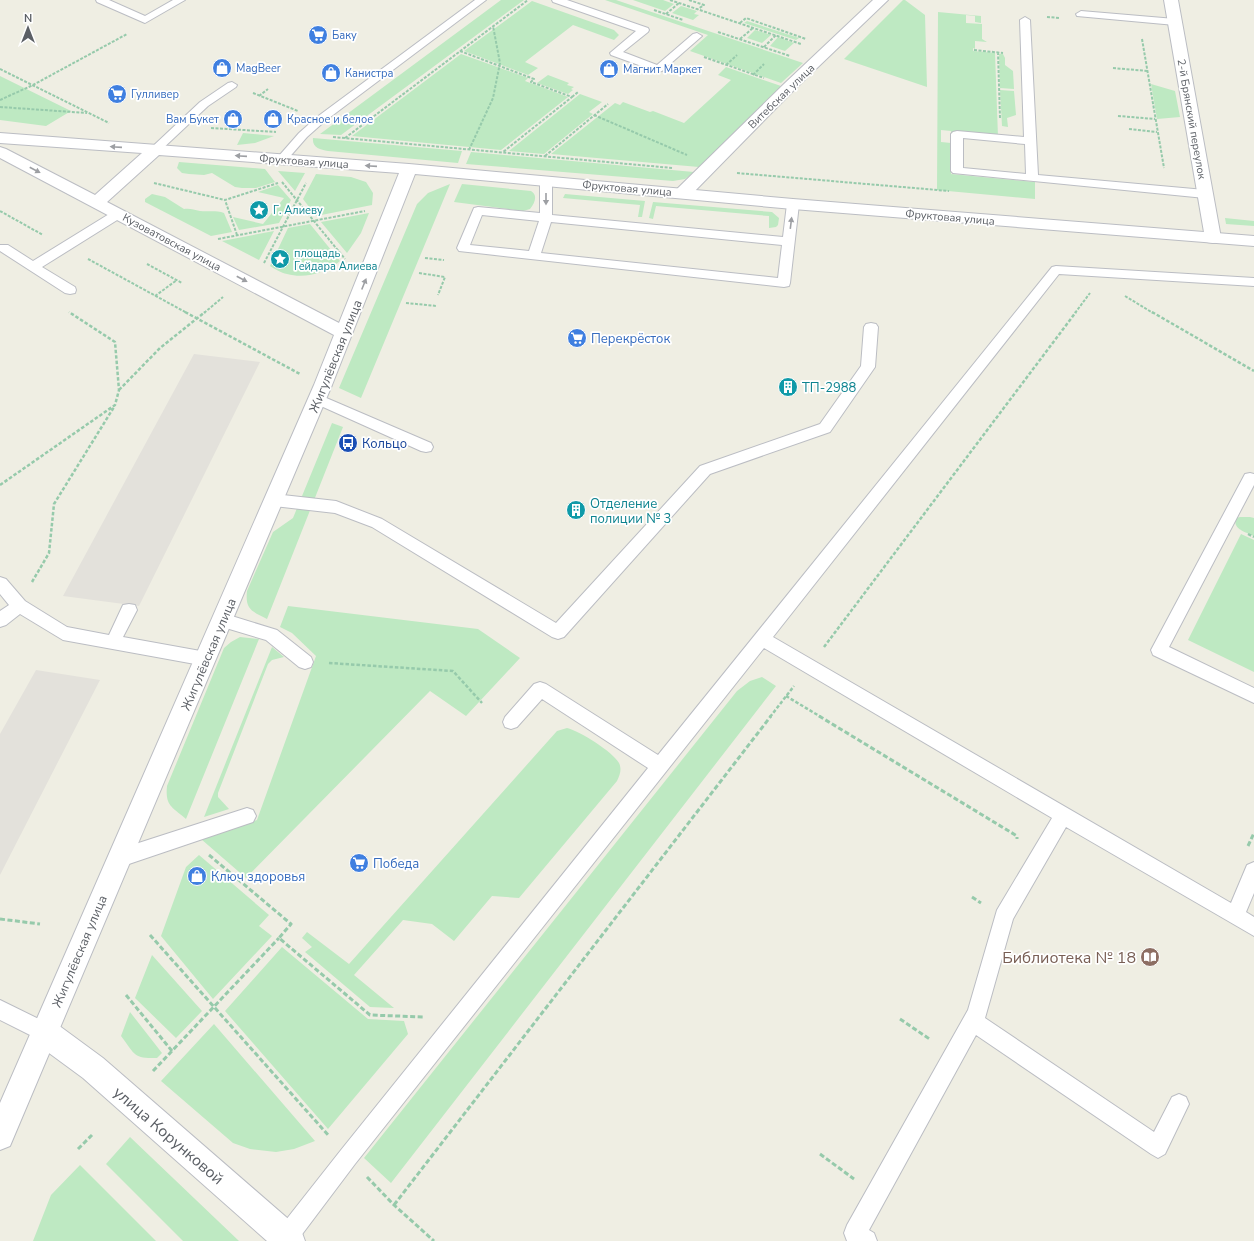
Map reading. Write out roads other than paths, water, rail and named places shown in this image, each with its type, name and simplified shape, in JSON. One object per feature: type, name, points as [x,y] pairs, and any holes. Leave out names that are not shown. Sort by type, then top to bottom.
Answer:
[{"type":"street","name":"Витебская улица","points":[[683,193],[789,87],[881,0]]},
{"type":"street","name":"2-й Брянский переулок","points":[[1171,0],[1213,238]]},
{"type":"street","name":"Фруктовая улица","points":[[0,138],[409,169],[793,204],[1254,241]]},
{"type":"street","points":[[96,203],[155,150]]},
{"type":"street","name":"Кузоватовская улица","points":[[0,152],[344,333]]},
{"type":"street","name":"Жигулёвская улица","points":[[0,1136],[317,399],[409,169]]},
{"type":"street","name":"улица Корунковой","points":[[44,1032],[93,1068],[288,1239]]},
{"type":"lane","points":[[101,0],[145,20],[180,0]]},
{"type":"lane","points":[[282,159],[303,135],[321,119],[481,0]]},
{"type":"lane","points":[[557,0],[644,30],[615,53],[658,69],[697,36]]},
{"type":"lane","points":[[1081,14],[1175,22]]},
{"type":"lane","points":[[1024,20],[1032,178]]},
{"type":"lane","points":[[155,150],[204,104],[232,85]]},
{"type":"lane","points":[[1030,141],[957,134],[957,171],[1205,194]]},
{"type":"lane","points":[[534,256],[546,218],[546,181]]},
{"type":"lane","points":[[789,242],[478,211],[464,248],[784,283],[789,242],[793,204]]},
{"type":"lane","points":[[34,266],[118,214]]},
{"type":"lane","points":[[4,248],[70,290]]},
{"type":"lane","points":[[288,1239],[348,1157],[1056,270],[1102,278],[1254,282]]},
{"type":"lane","points":[[274,500],[336,507],[377,523],[558,632],[705,470],[825,428],[868,367],[871,327]]},
{"type":"lane","points":[[317,399],[426,447]]},
{"type":"lane","points":[[1254,480],[1250,478],[1159,650],[1254,696]]},
{"type":"lane","points":[[0,583],[19,606],[63,633],[206,659]]},
{"type":"lane","points":[[0,620],[19,606]]},
{"type":"lane","points":[[113,642],[129,610]]},
{"type":"lane","points":[[222,620],[271,635],[305,662]]},
{"type":"lane","points":[[762,639],[1254,927]]},
{"type":"lane","points":[[511,722],[540,689],[660,766]]},
{"type":"lane","points":[[866,1241],[855,1232],[977,1014],[1004,916],[1063,815]]},
{"type":"lane","points":[[120,858],[192,833],[248,816]]},
{"type":"lane","points":[[1235,916],[1254,871]]},
{"type":"lane","points":[[0,1010],[44,1032]]},
{"type":"lane","points":[[973,1021],[1158,1147],[1179,1104]]},
{"type":"place","name":"Баку","points":[[318,35]]},
{"type":"place","name":"MagBeer","points":[[222,68]]},
{"type":"place","name":"Магнит Маркет","points":[[609,69]]},
{"type":"place","name":"Канистра","points":[[331,73]]},
{"type":"place","name":"Гулливер","points":[[117,94]]},
{"type":"place","name":"Вам Букет","points":[[233,119]]},
{"type":"place","name":"Красное и белое","points":[[273,119]]},
{"type":"place","name":"Г. Алиеву","points":[[259,210]]},
{"type":"place","name":"площадь Гейдара Алиева","points":[[280,259]]},
{"type":"place","name":"Перекрёсток","points":[[577,338]]},
{"type":"place","name":"ТП-2988","points":[[788,387]]},
{"type":"place","name":"Кольцо","points":[[348,443]]},
{"type":"place","name":"Отделение полиции № 3","points":[[576,510]]},
{"type":"place","name":"Победа","points":[[359,863]]},
{"type":"place","name":"Ключ здоровья","points":[[197,876]]},
{"type":"place","name":"Библиотека № 18","points":[[1150,957]]}]
